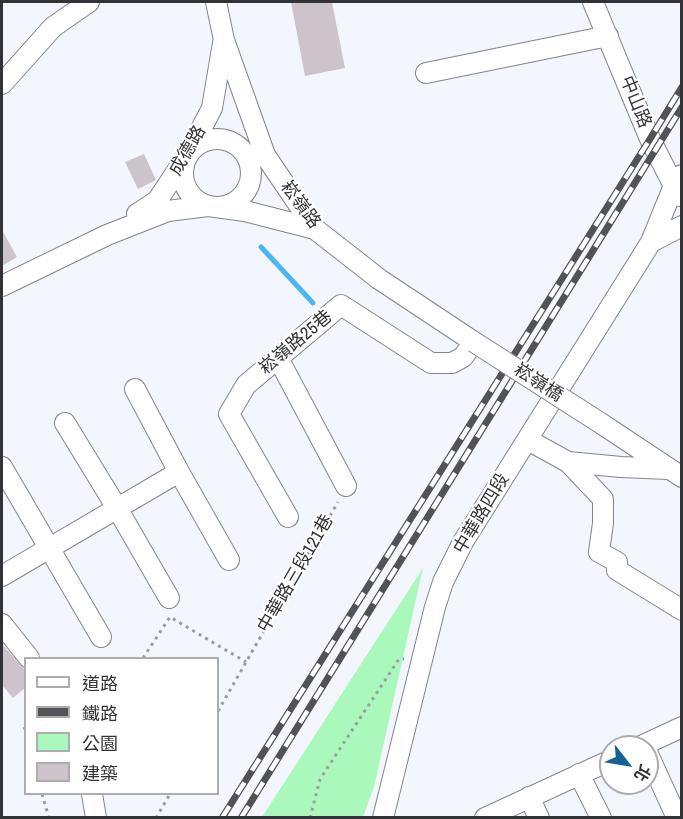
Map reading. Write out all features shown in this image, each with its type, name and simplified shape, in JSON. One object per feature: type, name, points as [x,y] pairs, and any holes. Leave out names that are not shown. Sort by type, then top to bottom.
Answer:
[{"type":"street","points":[[2,84],[53,27],[89,2]]},
{"type":"street","name":"崧嶺路","points":[[216,2],[222,31],[265,155],[315,230],[379,279],[474,342]]},
{"type":"street","points":[[222,31],[230,2]]},
{"type":"street","name":"中山路","points":[[593,2],[650,139],[679,188]]},
{"type":"street","name":"成德路","points":[[107,235],[157,201],[187,156],[212,108],[222,31]]},
{"type":"street","points":[[426,73],[608,36]]},
{"type":"street","points":[[224,139],[265,155],[246,191],[229,205],[218,207],[198,202],[185,186],[183,166],[187,156],[203,142],[224,139]]},
{"type":"street","points":[[234,143],[243,150],[248,160],[251,170],[250,181]]},
{"type":"street","name":"中華路四段","points":[[383,818],[443,582],[463,542],[651,242],[679,188]]},
{"type":"street","name":"成德路","points":[[2,286],[107,235],[168,211],[208,206],[245,211],[315,230]]},
{"type":"street","points":[[651,242],[681,226]]},
{"type":"street","name":"崧嶺路25巷","points":[[288,517],[229,414],[246,385],[341,305],[431,363],[452,363],[463,357],[474,342]]},
{"type":"street","name":"崧嶺橋","points":[[474,342],[675,473]]},
{"type":"street","points":[[278,358],[346,486]]},
{"type":"street","points":[[135,389],[178,472],[229,560]]},
{"type":"street","points":[[65,423],[169,598]]},
{"type":"street","points":[[528,440],[568,462],[603,499],[603,523],[599,552],[617,562],[617,570],[681,610]]},
{"type":"street","points":[[568,462],[675,473]]},
{"type":"street","points":[[2,467],[101,637]]},
{"type":"street","points":[[2,576],[178,472]]},
{"type":"street","points":[[2,624],[28,657]]},
{"type":"street","points":[[659,739],[681,727]]},
{"type":"street","points":[[485,818],[599,765]]},
{"type":"street","points":[[579,774],[601,818]]},
{"type":"street","points":[[659,780],[677,818]]},
{"type":"street","points":[[92,795],[96,818]]},
{"type":"street","points":[[529,797],[540,818]]},
{"type":"path","name":"中華路三段121巷","points":[[219,709],[346,486]]},
{"type":"path","points":[[144,657],[170,617],[246,662]]},
{"type":"path","points":[[310,818],[320,779],[399,659],[412,658]]},
{"type":"path","points":[[42,795],[49,818]]},
{"type":"path","points":[[156,818],[169,795]]},
{"type":"green space","points":[[423,568],[374,787],[363,817],[262,817]]},
{"type":"building","points":[[291,2],[332,2],[345,68],[305,76]]},
{"type":"building","points":[[144,154],[156,180],[138,189],[125,162]]},
{"type":"building","points":[[2,230],[17,257],[2,266]]},
{"type":"building","points":[[2,644],[24,669],[24,689],[13,698],[2,685]]},
{"type":"waterway","points":[[261,247],[313,303]]},
{"type":"railway","points":[[222,818],[682,87]]},
{"type":"railway","points":[[241,818],[682,107]]}]
